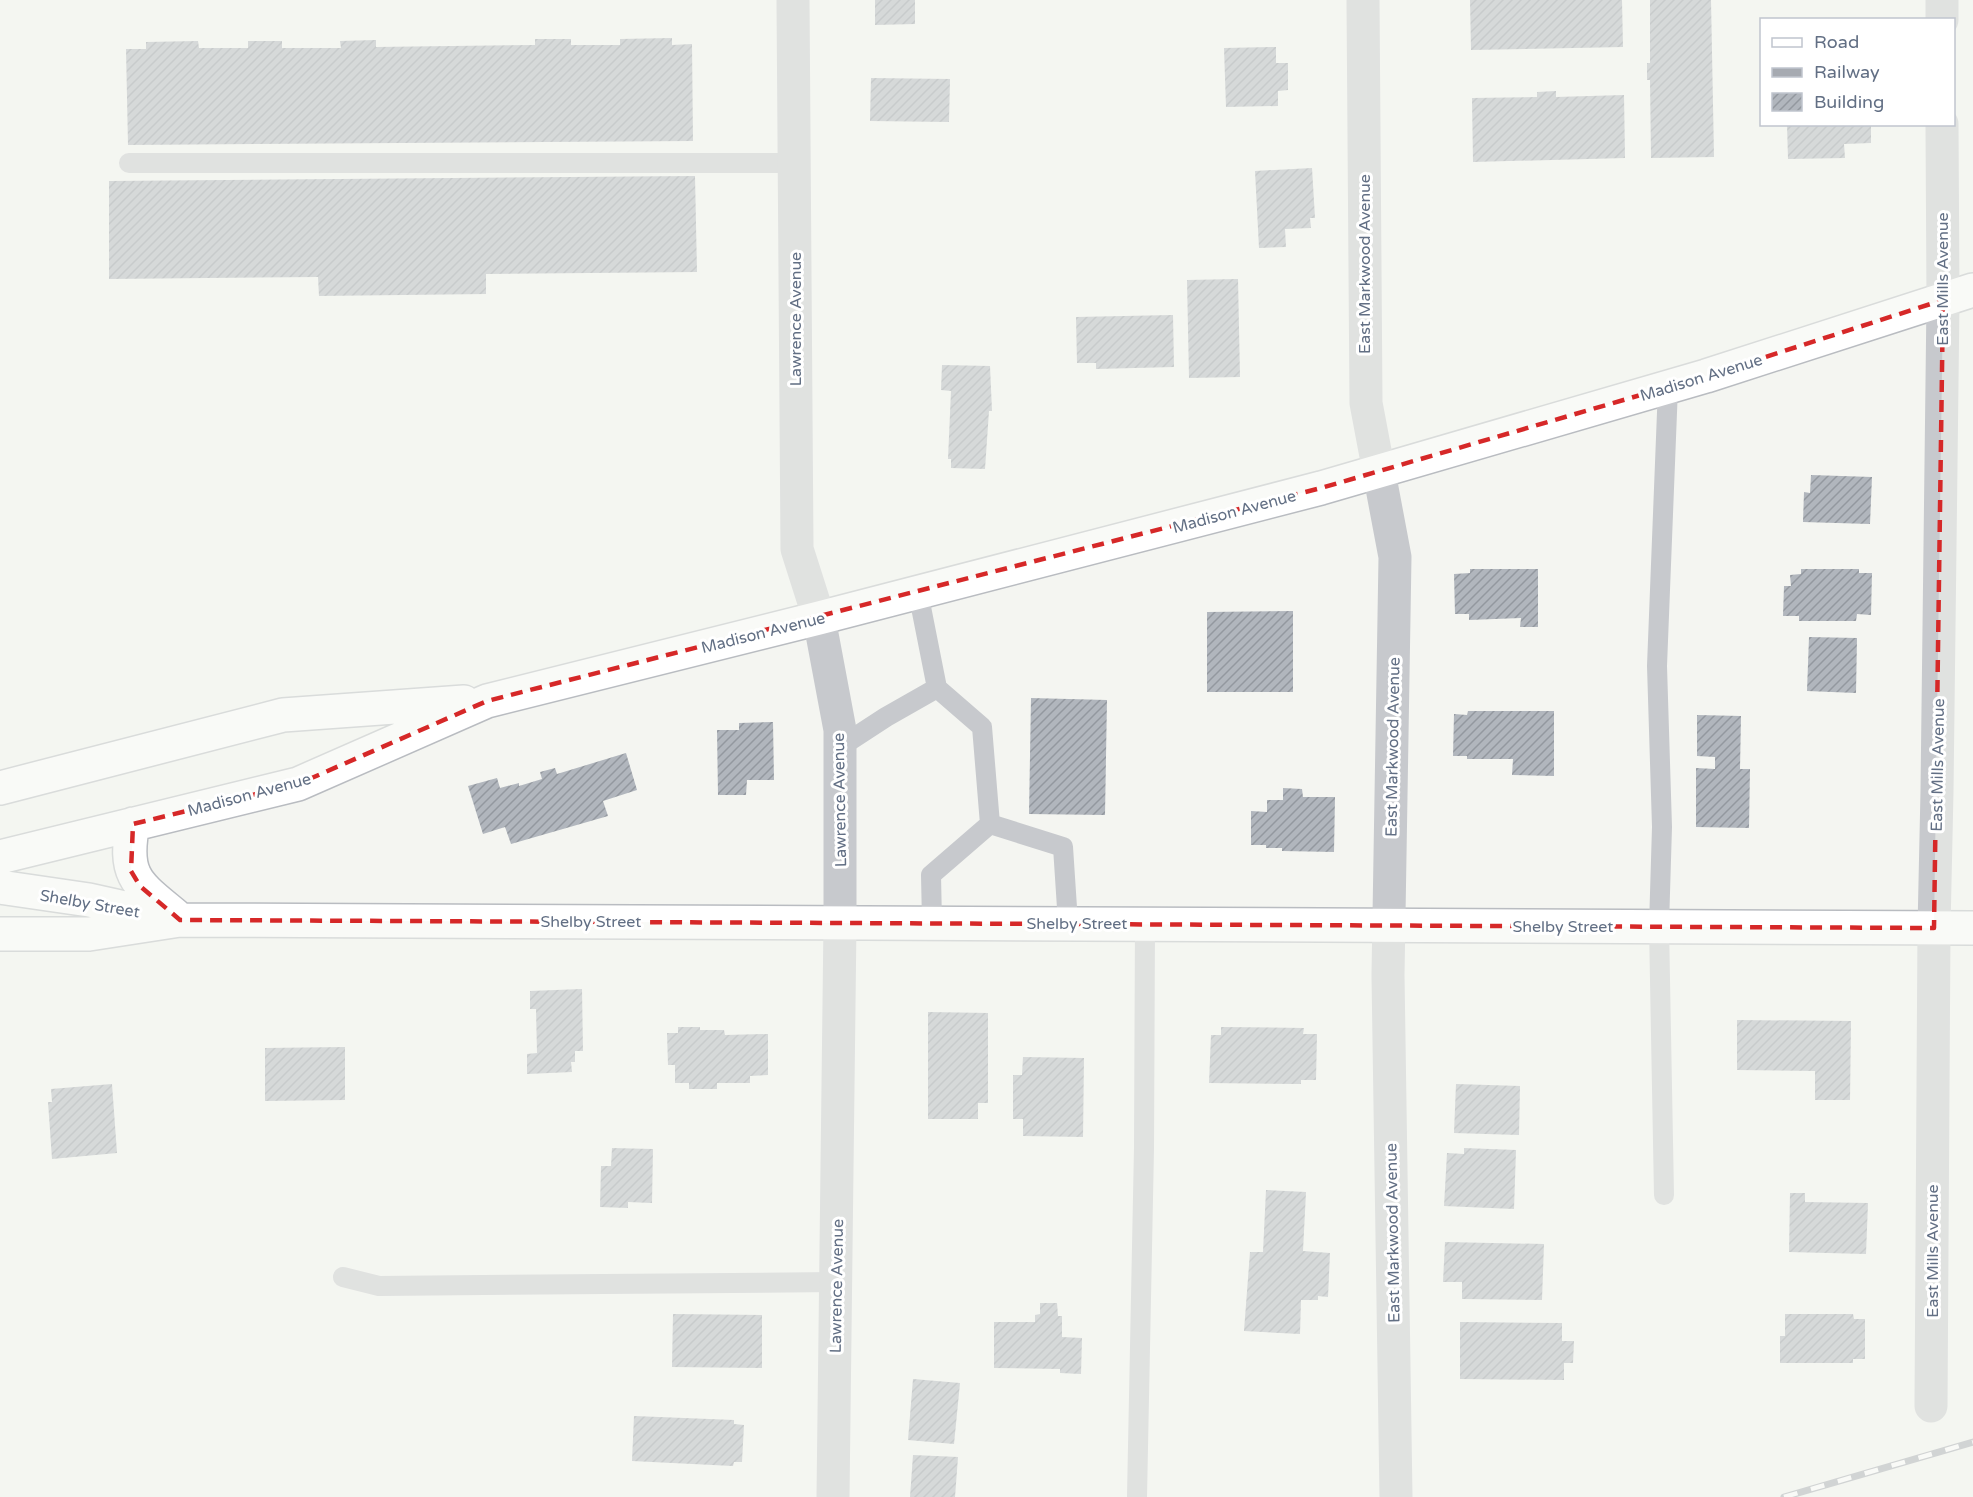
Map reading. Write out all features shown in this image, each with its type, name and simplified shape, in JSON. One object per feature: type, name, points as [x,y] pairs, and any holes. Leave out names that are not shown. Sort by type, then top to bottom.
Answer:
[{"type":"main road","name":"Madison Avenue","points":[[0,857],[298,784],[487,701],[819,618],[1378,472],[1668,387],[1958,295]]},
{"type":"main road","name":"Madison Avenue","points":[[0,788],[283,715],[487,701]]},
{"type":"main road","points":[[132,824],[128,856],[131,871],[140,886],[180,920]]},
{"type":"main road","name":"Shelby Street","points":[[0,887],[89,900],[180,920]]},
{"type":"main road","name":"Shelby Street","points":[[0,934],[89,934],[180,920],[1973,928]]},
{"type":"street","name":"Lawrence Avenue","points":[[793,0],[797,549],[819,618],[840,730],[833,1497]]},
{"type":"street","name":"East Markwood Avenue","points":[[1363,0],[1366,403],[1395,557],[1388,975],[1396,1497]]},
{"type":"street","points":[[1942,0],[1942,18]]},
{"type":"street","name":"East Mills Avenue","points":[[1931,1406],[1937,791],[1958,295],[1942,126]]},
{"type":"lane","points":[[129,162],[794,163]]},
{"type":"lane","points":[[1664,1195],[1659,926],[1662,827],[1657,666],[1668,387]]},
{"type":"lane","points":[[918,592],[937,688],[982,727],[990,824]]},
{"type":"lane","points":[[840,747],[937,688]]},
{"type":"lane","points":[[932,922],[932,875],[990,824]]},
{"type":"lane","points":[[990,824],[1064,847],[1068,923]]},
{"type":"lane","points":[[1137,1497],[1144,1148],[1145,924]]},
{"type":"lane","points":[[343,1277],[378,1286],[836,1282]]},
{"type":"highlighted area","points":[[1943,300],[1934,928],[180,920],[140,886],[131,871],[133,824],[298,784],[487,701],[1321,488],[1706,376]]},
{"type":"building","points":[[875,0],[915,0],[915,24],[875,25]]},
{"type":"building","points":[[1470,0],[1622,0],[1623,47],[1471,50]]},
{"type":"building","points":[[1650,0],[1711,0],[1714,157],[1651,158],[1650,80],[1647,80],[1647,63],[1650,63]]},
{"type":"building","points":[[672,38],[672,45],[692,44],[693,141],[128,145],[126,49],[146,49],[146,42],[198,41],[199,48],[248,48],[248,41],[282,41],[282,48],[341,48],[340,41],[376,40],[376,47],[535,45],[535,39],[571,39],[571,45],[620,45],[620,39]]},
{"type":"building","points":[[1276,47],[1276,63],[1288,63],[1288,90],[1278,91],[1278,106],[1226,107],[1224,48]]},
{"type":"building","points":[[871,78],[950,79],[949,122],[870,121]]},
{"type":"building","points":[[1556,91],[1556,97],[1624,95],[1625,158],[1473,162],[1472,98],[1537,97],[1537,92]]},
{"type":"building","points":[[1787,126],[1871,126],[1871,143],[1844,144],[1845,158],[1788,159]]},
{"type":"building","points":[[1312,168],[1315,218],[1310,218],[1311,228],[1285,229],[1286,247],[1259,248],[1255,171]]},
{"type":"building","points":[[695,176],[697,272],[486,274],[486,294],[319,296],[318,277],[109,279],[109,181]]},
{"type":"building","points":[[1238,279],[1240,377],[1189,378],[1187,280]]},
{"type":"building","points":[[1173,315],[1174,367],[1096,369],[1096,363],[1077,363],[1076,317]]},
{"type":"building","points":[[942,365],[990,366],[992,411],[989,411],[985,469],[951,468],[951,459],[948,459],[951,391],[941,390]]},
{"type":"building","points":[[1811,475],[1872,477],[1870,524],[1803,522],[1804,492],[1810,493]]},
{"type":"building","points":[[1470,569],[1538,569],[1538,627],[1520,627],[1521,618],[1469,620],[1469,614],[1455,614],[1454,574],[1470,573]]},
{"type":"building","points":[[1801,569],[1859,569],[1859,573],[1872,573],[1871,615],[1857,614],[1856,621],[1799,621],[1799,616],[1783,616],[1784,586],[1791,586],[1790,575],[1801,574]]},
{"type":"building","points":[[1293,611],[1293,692],[1207,692],[1207,612]]},
{"type":"building","points":[[1809,637],[1857,638],[1856,693],[1807,691]]},
{"type":"building","points":[[1031,698],[1107,700],[1105,815],[1029,814]]},
{"type":"building","points":[[1468,711],[1554,711],[1554,776],[1512,775],[1513,759],[1467,759],[1467,756],[1453,756],[1454,714],[1467,715]]},
{"type":"building","points":[[1697,715],[1741,716],[1740,769],[1750,769],[1749,828],[1696,827],[1696,768],[1715,769],[1715,757],[1697,756]]},
{"type":"building","points":[[773,722],[774,780],[747,780],[746,795],[718,795],[717,730],[739,730],[739,723]]},
{"type":"building","points":[[626,753],[637,790],[603,801],[608,816],[511,844],[505,827],[483,834],[468,786],[497,778],[500,788],[519,783],[519,786],[542,779],[540,772],[555,768],[557,774]]},
{"type":"building","points":[[1283,788],[1302,789],[1303,797],[1335,797],[1334,852],[1282,851],[1282,848],[1251,845],[1251,811],[1267,812],[1267,800],[1283,800]]},
{"type":"building","points":[[582,989],[583,1051],[575,1051],[575,1062],[571,1062],[572,1072],[527,1074],[527,1054],[537,1053],[536,1009],[530,1009],[530,991]]},
{"type":"building","points":[[928,1012],[988,1013],[988,1103],[978,1103],[978,1119],[928,1119]]},
{"type":"building","points":[[1737,1020],[1851,1021],[1850,1100],[1815,1100],[1815,1071],[1737,1070]]},
{"type":"building","points":[[678,1027],[724,1030],[725,1035],[768,1034],[768,1075],[750,1076],[750,1083],[717,1083],[717,1089],[689,1089],[689,1083],[675,1083],[675,1065],[668,1065],[667,1033],[678,1033]]},
{"type":"building","points":[[1221,1027],[1304,1028],[1303,1034],[1317,1034],[1316,1080],[1301,1080],[1301,1084],[1209,1083],[1211,1035],[1221,1035]]},
{"type":"building","points":[[345,1047],[345,1100],[265,1101],[265,1048]]},
{"type":"building","points":[[1023,1057],[1084,1058],[1083,1137],[1023,1136],[1023,1119],[1013,1119],[1013,1075],[1022,1075]]},
{"type":"building","points":[[112,1084],[117,1153],[52,1159],[48,1102],[52,1102],[51,1089]]},
{"type":"building","points":[[1456,1084],[1520,1086],[1519,1135],[1454,1133]]},
{"type":"building","points":[[612,1148],[653,1149],[652,1203],[628,1202],[628,1208],[600,1207],[601,1166],[611,1166]]},
{"type":"building","points":[[1464,1148],[1516,1150],[1514,1209],[1444,1206],[1447,1153],[1464,1154]]},
{"type":"building","points":[[1266,1190],[1306,1192],[1303,1251],[1330,1253],[1328,1297],[1318,1296],[1318,1300],[1301,1300],[1300,1334],[1244,1331],[1250,1252],[1263,1252]]},
{"type":"building","points":[[1790,1193],[1805,1193],[1805,1202],[1868,1203],[1866,1254],[1789,1252]]},
{"type":"building","points":[[1445,1242],[1544,1244],[1542,1300],[1462,1299],[1462,1282],[1443,1282]]},
{"type":"building","points":[[1040,1303],[1057,1303],[1058,1316],[1062,1316],[1062,1337],[1082,1338],[1081,1374],[1060,1373],[1060,1369],[994,1368],[994,1322],[1035,1322],[1035,1315],[1040,1314]]},
{"type":"building","points":[[673,1314],[762,1315],[762,1368],[672,1367]]},
{"type":"building","points":[[1785,1314],[1853,1314],[1854,1319],[1865,1319],[1865,1359],[1853,1359],[1853,1363],[1780,1363],[1780,1336],[1785,1336]]},
{"type":"building","points":[[1460,1322],[1562,1323],[1562,1341],[1574,1341],[1573,1363],[1564,1363],[1564,1380],[1460,1379]]},
{"type":"building","points":[[913,1379],[960,1383],[954,1444],[908,1440]]},
{"type":"building","points":[[634,1416],[734,1420],[734,1424],[744,1425],[742,1462],[734,1462],[733,1466],[632,1461]]},
{"type":"building","points":[[913,1455],[958,1457],[955,1497],[910,1497]]},
{"type":"railway","points":[[1784,1497],[1973,1442]]}]
